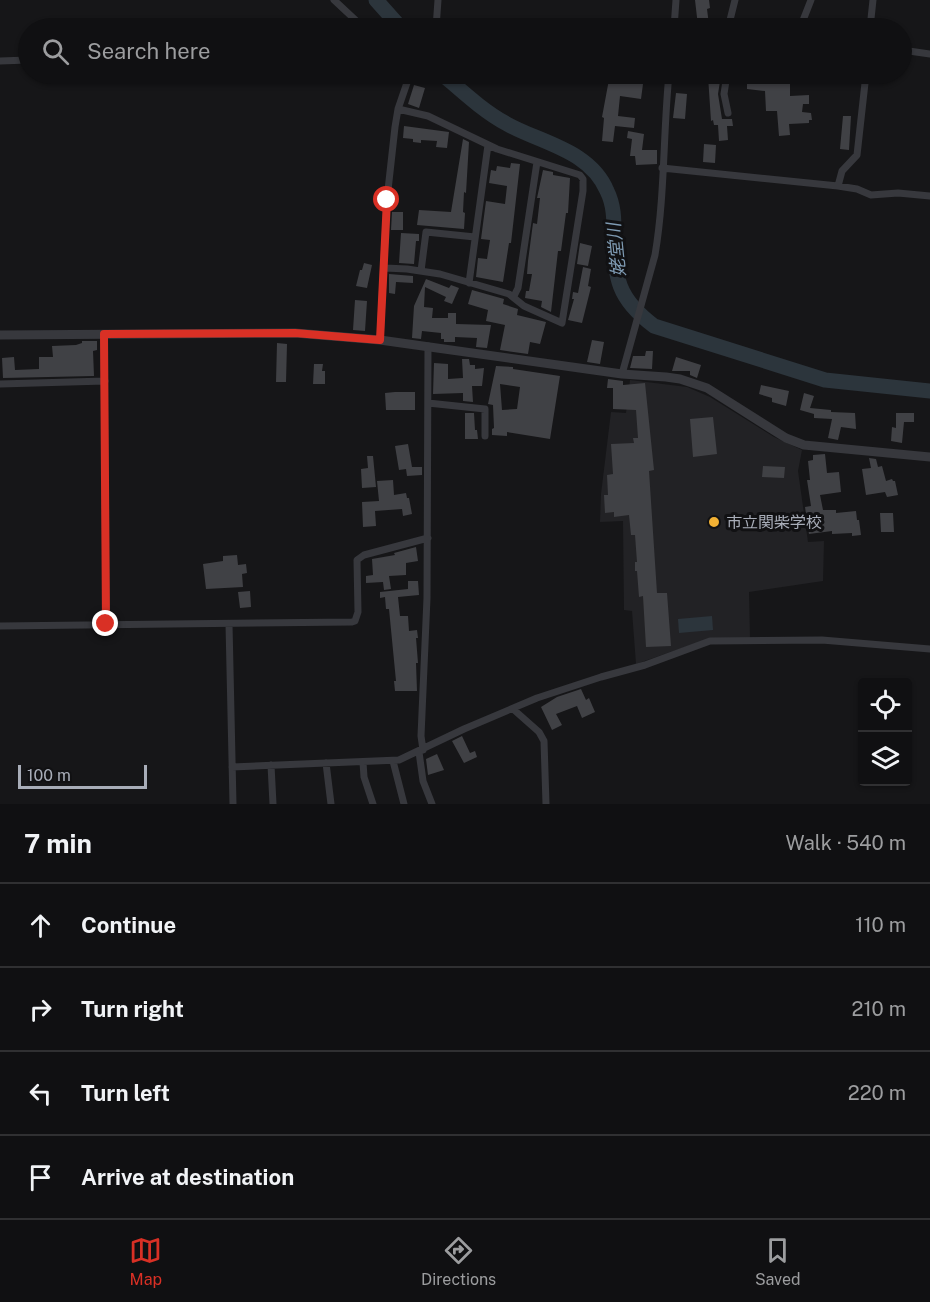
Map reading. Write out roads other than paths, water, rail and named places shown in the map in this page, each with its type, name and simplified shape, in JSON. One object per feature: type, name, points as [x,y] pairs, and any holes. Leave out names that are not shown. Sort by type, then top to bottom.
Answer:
[{"type":"street","points":[[334,0],[353,18]]},
{"type":"street","points":[[436,18],[438,0]]},
{"type":"street","points":[[675,18],[676,0]]},
{"type":"street","points":[[730,18],[735,0]]},
{"type":"street","points":[[804,18],[811,0]]},
{"type":"street","points":[[871,18],[873,0]]},
{"type":"street","points":[[912,52],[930,54]]},
{"type":"street","points":[[0,61],[18,60]]},
{"type":"street","points":[[380,340],[387,200],[398,108],[406,84]]},
{"type":"street","points":[[622,374],[655,255],[668,84]]},
{"type":"street","points":[[726,84],[724,94],[728,113]]},
{"type":"street","points":[[838,186],[842,171],[857,155],[865,84]]},
{"type":"street","points":[[385,268],[421,271],[514,296],[524,306],[562,323],[583,179],[580,175],[488,145],[428,116],[398,108]]},
{"type":"street","points":[[469,283],[488,145]]},
{"type":"street","points":[[514,296],[518,288],[537,162]]},
{"type":"street","points":[[662,168],[838,186],[857,189],[871,195],[930,196]]},
{"type":"street","points":[[421,271],[426,232],[475,237]]},
{"type":"street","points":[[0,335],[295,333],[380,340],[622,374],[666,377],[699,385],[725,398],[786,438],[804,445],[930,457]]},
{"type":"street","points":[[104,334],[106,624]]},
{"type":"street","points":[[428,346],[427,598],[421,751],[423,781],[432,804]]},
{"type":"street","points":[[0,384],[105,381]]},
{"type":"street","points":[[428,403],[485,409],[485,436]]},
{"type":"street","points":[[0,626],[355,621],[358,612],[357,560],[371,553],[428,538]]},
{"type":"street","points":[[229,624],[232,804]]},
{"type":"street","points":[[232,767],[393,761],[421,751],[464,729],[586,681],[635,668],[710,641],[822,640],[930,649]]},
{"type":"street","points":[[513,709],[539,732],[544,741],[546,804]]},
{"type":"street","points":[[393,761],[404,804]]},
{"type":"street","points":[[363,762],[364,777],[373,804]]},
{"type":"street","points":[[326,764],[331,804]]},
{"type":"street","points":[[271,765],[273,804]]},
{"type":"waterway","name":"姥堂川","points":[[376,0],[392,18]]},
{"type":"waterway","name":"姥堂川","points":[[453,84],[498,119],[577,157],[599,177],[612,207],[615,264],[620,286],[632,306],[654,326],[825,380],[930,391]]},
{"type":"place","name":"市立関柴学校","points":[[714,522]]}]
